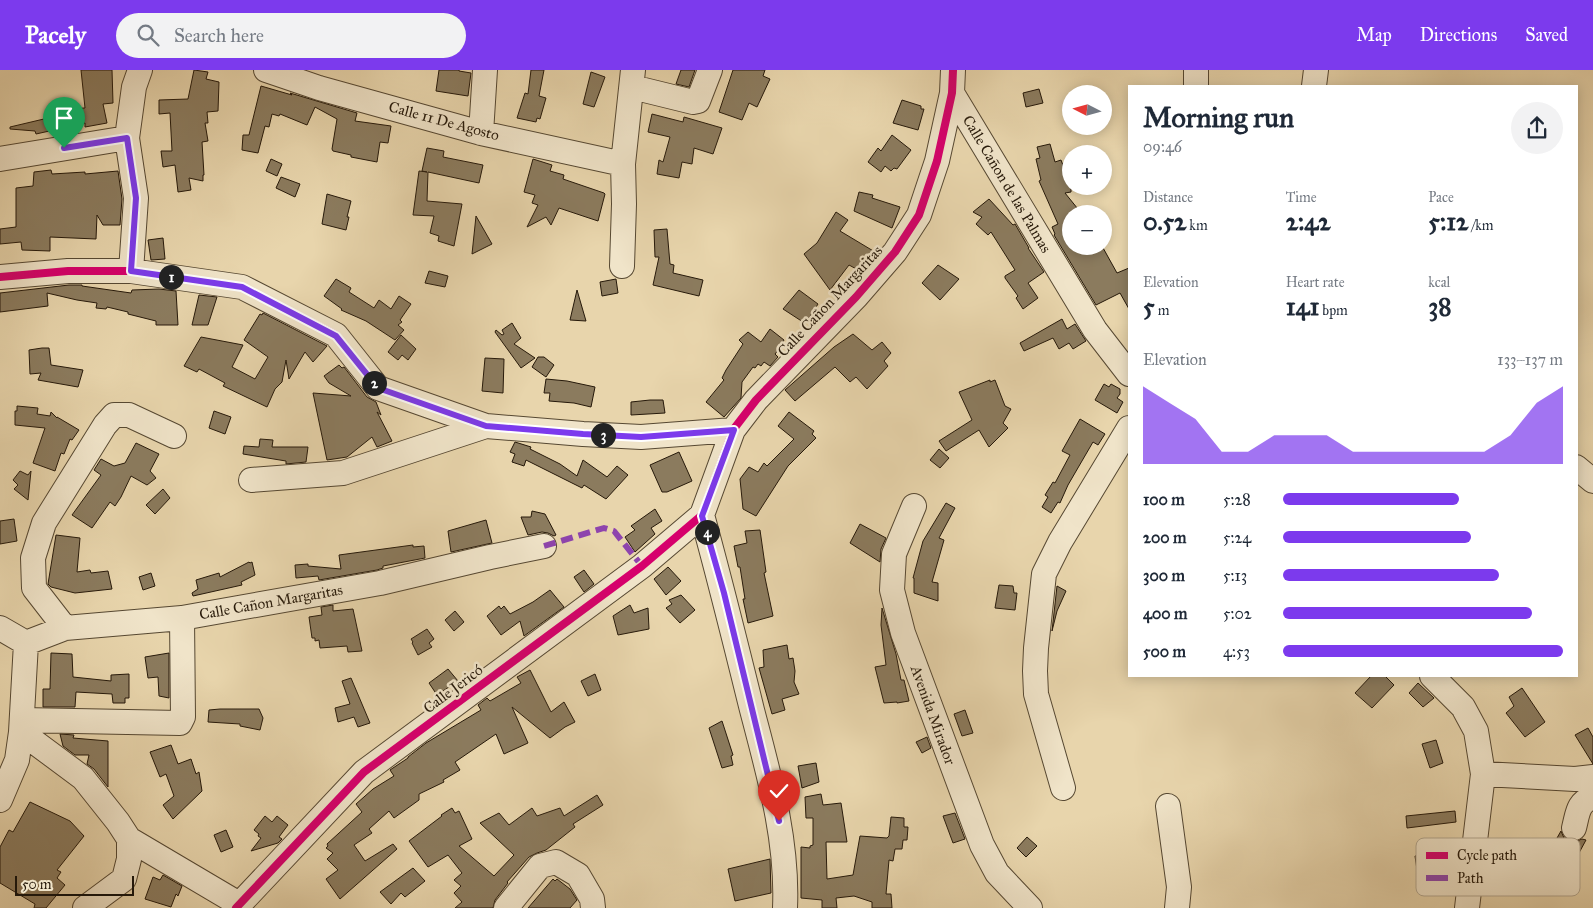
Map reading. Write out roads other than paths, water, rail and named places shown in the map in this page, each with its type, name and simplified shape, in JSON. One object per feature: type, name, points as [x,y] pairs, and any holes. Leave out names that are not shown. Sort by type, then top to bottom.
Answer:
[{"type":"street","points":[[131,271],[136,198],[127,138],[134,88],[140,70]]},
{"type":"street","name":"Calle 11 De Agosto","points":[[266,70],[319,88],[482,133],[623,164]]},
{"type":"street","points":[[482,133],[486,70]]},
{"type":"street","points":[[622,266],[623,164],[632,79],[693,102],[698,101],[710,70]]},
{"type":"street","points":[[1196,70],[1196,85]]},
{"type":"street","points":[[1314,85],[1316,70]]},
{"type":"street","name":"Calle Cañon de las Palmas","points":[[953,81],[1095,330],[1128,373]]},
{"type":"street","name":"Calle Cañon Margaritas","points":[[702,516],[734,430],[756,400],[856,297],[894,252],[919,215],[937,161],[953,81]]},
{"type":"street","points":[[0,159],[127,138]]},
{"type":"street","points":[[0,277],[68,271],[131,271],[242,287],[336,336],[378,388],[486,426],[641,437],[734,430]]},
{"type":"street","points":[[65,628],[34,588],[33,558],[44,523],[105,425],[114,415],[129,415],[174,436]]},
{"type":"street","points":[[251,480],[343,473],[486,426]]},
{"type":"street","points":[[1063,788],[1036,694],[1036,648],[1044,574],[1060,542],[1128,430]]},
{"type":"street","points":[[1578,469],[1593,481]]},
{"type":"street","name":"Avenida Mirador","points":[[914,506],[894,554],[892,590],[903,633],[982,845],[997,873],[1030,908]]},
{"type":"street","points":[[702,516],[724,593],[779,821],[786,888],[785,908]]},
{"type":"street","name":"Calle Jericó","points":[[22,726],[83,778],[118,822],[128,839],[238,906],[364,772],[642,566],[702,516]]},
{"type":"street","name":"Calle Cañon Margaritas","points":[[26,643],[65,628],[182,618],[380,584],[544,546]]},
{"type":"street","points":[[22,726],[180,723],[183,717],[182,618]]},
{"type":"street","points":[[0,628],[26,643],[22,726],[17,760],[0,800]]},
{"type":"street","points":[[1433,677],[1463,707],[1476,731],[1482,774],[1475,838]]},
{"type":"street","points":[[1482,774],[1584,778]]},
{"type":"street","points":[[1574,828],[1580,806],[1585,800],[1593,797]]},
{"type":"street","points":[[1168,806],[1179,887],[1177,908]]},
{"type":"street","points":[[85,908],[124,879],[129,859],[128,839]]},
{"type":"street","points":[[506,908],[540,866],[556,862],[578,875],[592,899],[593,908]]}]
